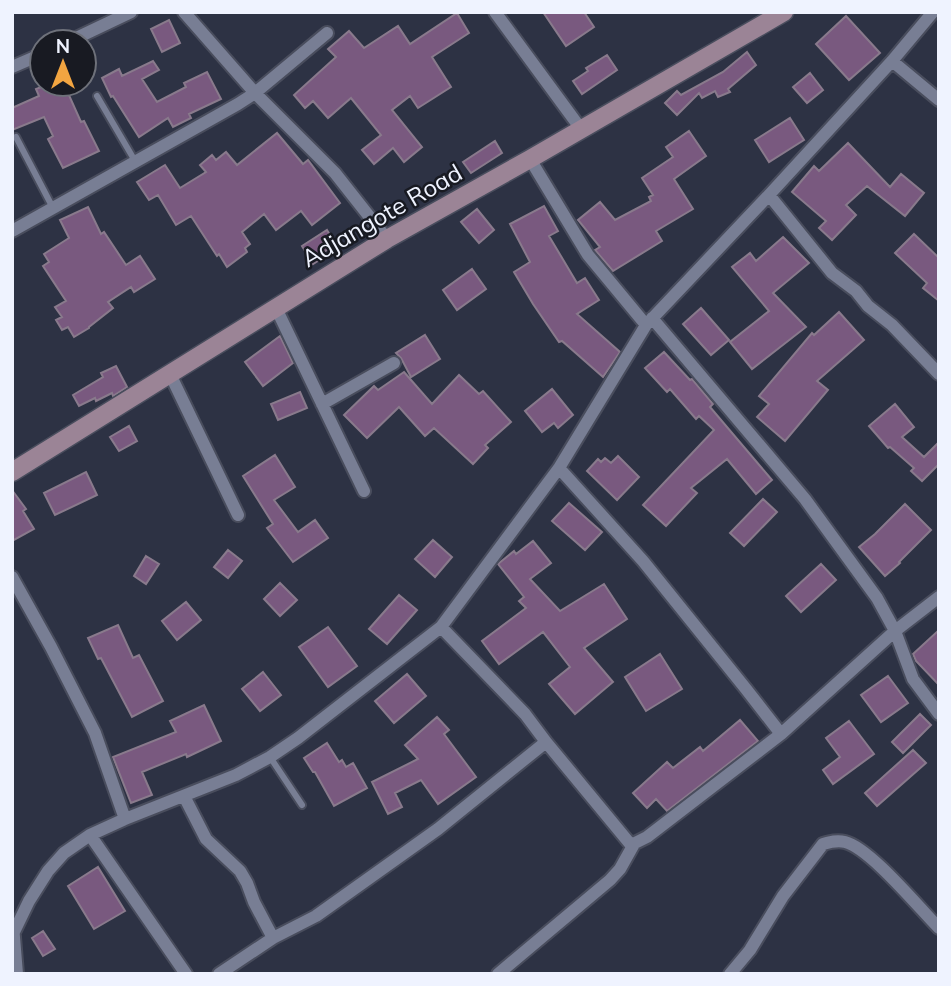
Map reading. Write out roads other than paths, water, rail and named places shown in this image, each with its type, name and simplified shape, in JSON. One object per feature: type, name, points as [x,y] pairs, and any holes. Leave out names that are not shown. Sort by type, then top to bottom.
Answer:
[{"type":"street","points":[[97,28],[131,12]]},
{"type":"street","points":[[184,12],[255,93],[335,173],[387,239]]},
{"type":"street","points":[[495,12],[581,129]]},
{"type":"street","name":"Adjangote Road","points":[[12,472],[387,239],[581,129],[764,17],[784,12]]},
{"type":"street","points":[[13,932],[29,901],[64,853],[90,835],[236,775],[270,757],[441,627],[559,468],[649,322],[892,61],[933,12]]},
{"type":"street","points":[[12,231],[222,114],[255,93],[327,33]]},
{"type":"street","points":[[892,61],[939,100]]},
{"type":"street","points":[[530,159],[588,256],[805,499],[877,598],[895,632],[913,679],[939,714]]},
{"type":"street","points":[[769,195],[832,273],[856,291],[868,306],[892,325],[939,374]]},
{"type":"street","points":[[276,308],[364,491]]},
{"type":"street","points":[[322,404],[394,363]]},
{"type":"street","points":[[170,374],[238,515]]},
{"type":"street","points":[[559,468],[643,561],[781,734]]},
{"type":"street","points":[[12,577],[95,733],[125,819]]},
{"type":"street","points":[[498,974],[610,880],[620,869],[634,844],[648,837],[781,734],[895,632],[939,597]]},
{"type":"street","points":[[441,627],[525,714],[618,830],[631,845],[634,844]]},
{"type":"street","points":[[219,974],[273,938],[316,916],[438,829],[546,742]]},
{"type":"street","points":[[184,796],[206,839],[240,872],[247,883],[273,938]]},
{"type":"street","points":[[90,835],[186,974]]},
{"type":"street","points":[[730,974],[750,950],[783,896],[823,844],[831,841],[848,842],[876,863],[939,928]]},
{"type":"street","points":[[12,918],[17,974]]},
{"type":"lane","points":[[98,98],[135,162]]},
{"type":"lane","points":[[16,137],[53,208]]},
{"type":"lane","points":[[270,757],[302,805]]}]
